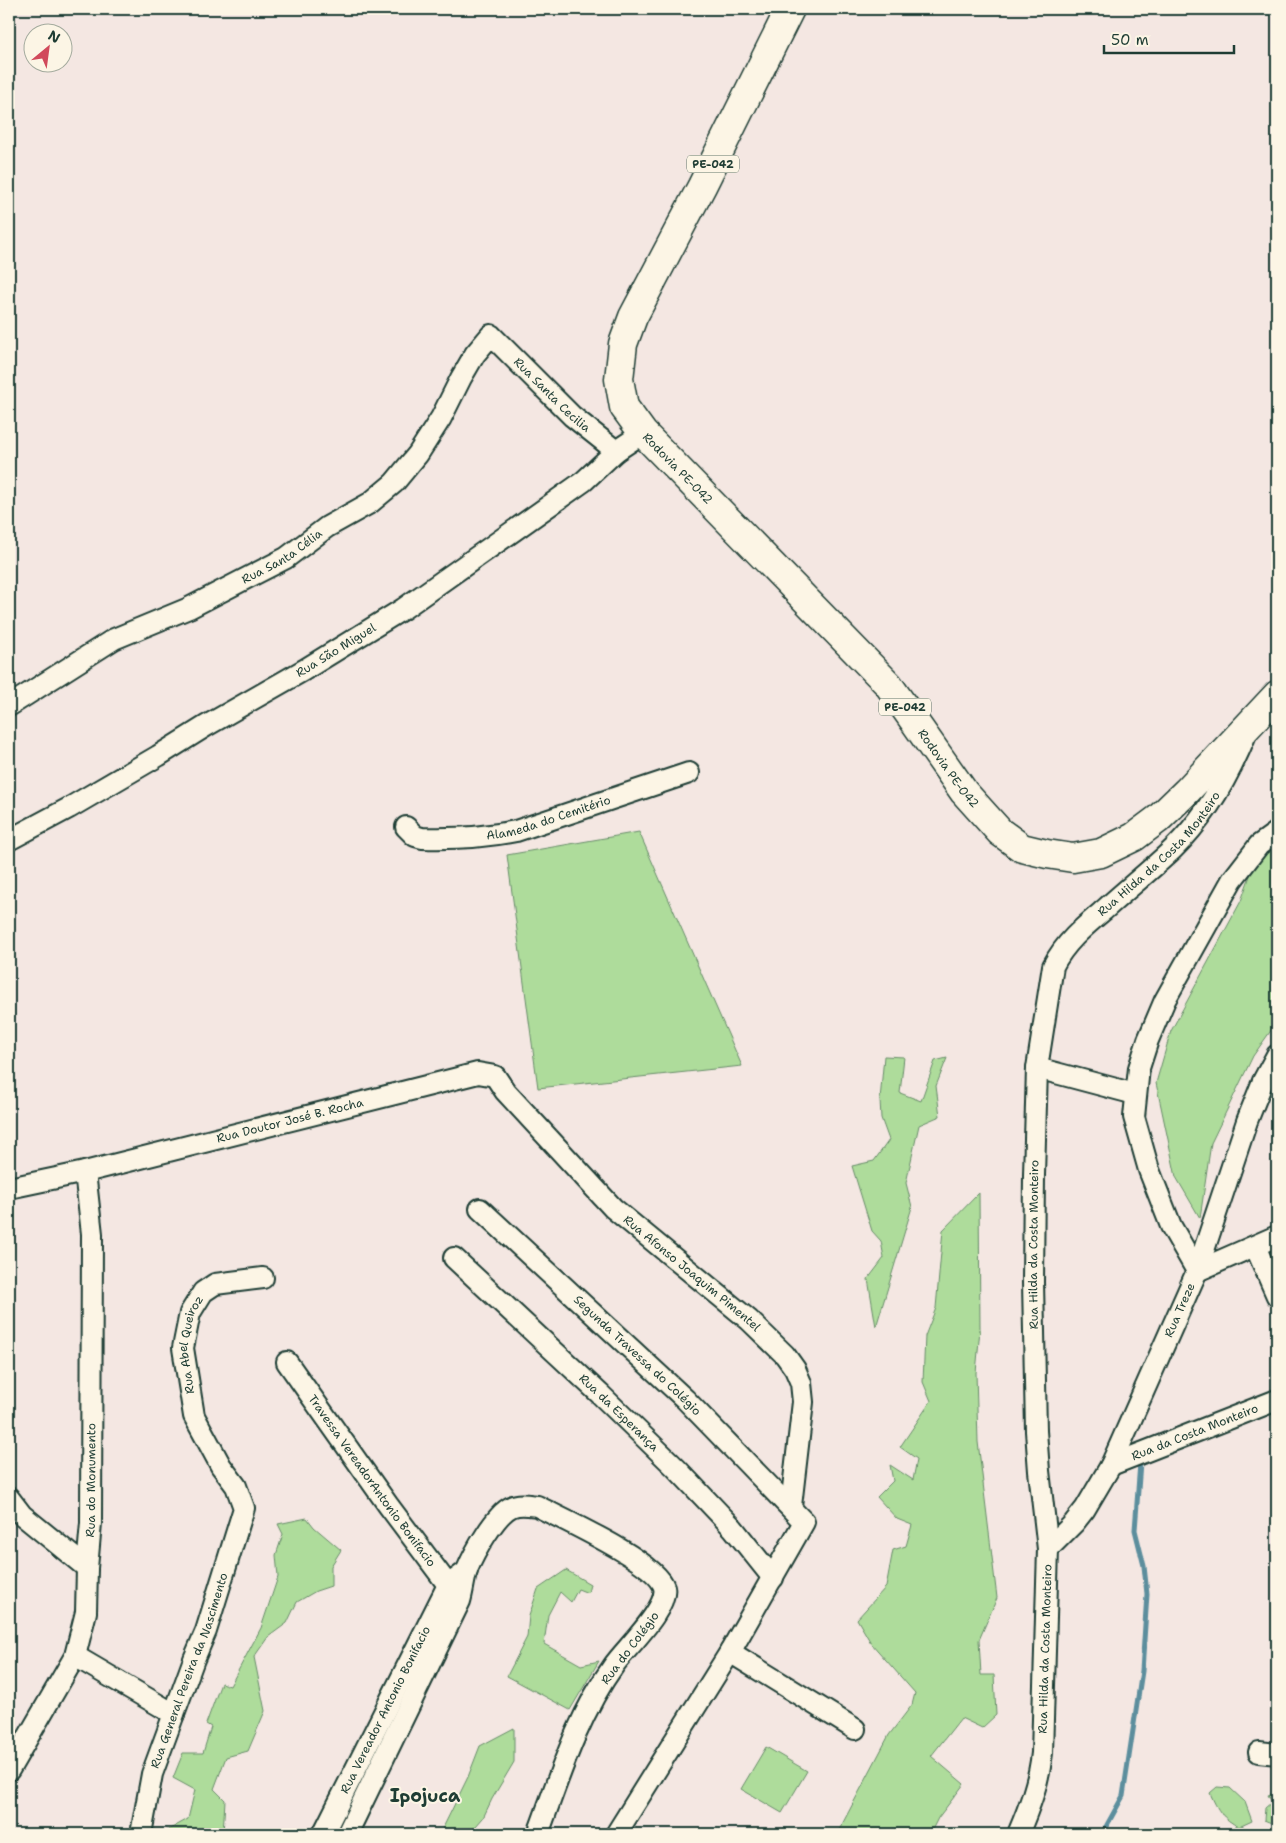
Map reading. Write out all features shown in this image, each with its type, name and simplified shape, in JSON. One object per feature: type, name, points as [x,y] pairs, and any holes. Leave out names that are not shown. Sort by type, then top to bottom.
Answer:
[{"type":"main road","name":"Rodovia PE-042","points":[[790,9],[633,317],[623,344],[619,379],[624,407],[644,433],[888,684],[964,792],[1000,832],[1022,848],[1073,858],[1101,853],[1134,837],[1158,819],[1277,695]]},
{"type":"street","name":"Rua Santa Cecilia","points":[[491,334],[572,416],[616,451]]},
{"type":"street","name":"Rua Santa Célia","points":[[9,706],[114,639],[189,608],[286,558],[326,527],[370,503],[394,483],[418,454],[441,418],[465,370],[491,334]]},
{"type":"street","name":"Rua São Miguel","points":[[9,840],[150,761],[403,609],[584,481],[616,451],[644,433]]},
{"type":"street","name":"Rua Hilda da Costa Monteiro","points":[[1018,1834],[1028,1810],[1040,1769],[1042,1753],[1048,1548],[1039,1471],[1036,1421],[1033,1272],[1037,1068],[1053,966],[1058,956],[1077,933],[1174,848],[1194,825],[1215,796],[1234,764],[1249,725]]},
{"type":"street","name":"Alameda do Cemitério","points":[[406,827],[415,836],[422,838],[485,837],[496,835],[516,831],[689,774]]},
{"type":"street","points":[[1277,832],[1259,845],[1232,880],[1165,1000],[1148,1040],[1139,1068],[1134,1117],[1149,1170],[1171,1226],[1197,1271],[1277,1236]]},
{"type":"street","name":"Rua Treze","points":[[1048,1548],[1074,1523],[1085,1509],[1111,1465],[1197,1271],[1247,1121],[1263,1080],[1277,1055]]},
{"type":"street","points":[[1037,1068],[1135,1094]]},
{"type":"street","name":"Rua Doutor José B. Rocha","points":[[9,1188],[85,1172],[478,1073],[495,1076]]},
{"type":"street","name":"Rua Afonso Joaquim Pimentel","points":[[495,1076],[504,1091],[613,1208],[749,1320],[785,1355],[794,1368],[801,1383],[803,1402],[791,1506]]},
{"type":"street","name":"Rua do Monumento","points":[[9,1770],[75,1656],[86,1612],[91,1523],[92,1234],[85,1172]]},
{"type":"street","name":"Segunda Travessa do Colégio","points":[[480,1209],[685,1399],[791,1506]]},
{"type":"street","points":[[1255,1246],[1277,1296]]},
{"type":"street","name":"Rua da Esperança","points":[[454,1258],[600,1394],[676,1468],[733,1528],[773,1578]]},
{"type":"street","name":"Rua Abel Queiroz","points":[[244,1508],[236,1486],[221,1466],[194,1416],[183,1348],[190,1313],[203,1292],[215,1284],[263,1278]]},
{"type":"street","name":"Travessa VereadorAntonio Bonifacio","points":[[287,1362],[388,1505],[455,1588]]},
{"type":"street","name":"Rua da Costa Monteiro","points":[[1111,1465],[1277,1400]]},
{"type":"street","points":[[9,1498],[15,1513],[87,1568]]},
{"type":"street","name":"Rua do Colégio","points":[[455,1588],[467,1572],[488,1531],[500,1514],[512,1506],[523,1504],[537,1506],[632,1556],[656,1576],[664,1587],[658,1613],[614,1665],[594,1696],[564,1765],[538,1834]]},
{"type":"street","points":[[616,1834],[730,1652],[804,1522],[791,1506]]},
{"type":"street","name":"Rua General Pereira da Nascimento","points":[[141,1834],[152,1774],[194,1659],[206,1632],[244,1508]]},
{"type":"street","name":"Rua Vereador Antonio Bonifacio","points":[[323,1834],[455,1588]]},
{"type":"street","name":"Rua Vereador Antonio Bonifacio","points":[[347,1834],[460,1601],[455,1588]]},
{"type":"street","points":[[730,1652],[855,1728]]},
{"type":"street","points":[[75,1656],[174,1714]]},
{"type":"green space","points":[[639,832],[742,1066],[538,1088],[507,855]]},
{"type":"green space","points":[[1277,836],[1277,1022],[1253,1056],[1211,1143],[1200,1218],[1176,1177],[1156,1083],[1171,1031],[1241,901],[1262,842]]},
{"type":"green space","points":[[884,1056],[904,1057],[900,1093],[921,1101],[935,1061],[947,1058],[936,1086],[940,1116],[919,1125],[906,1183],[912,1207],[876,1327],[868,1279],[884,1258],[881,1241],[872,1231],[852,1166],[874,1161],[889,1140],[881,1118],[880,1100]]},
{"type":"green space","points":[[979,1193],[980,1329],[976,1373],[978,1442],[997,1598],[979,1640],[981,1675],[994,1675],[996,1715],[982,1728],[961,1718],[931,1756],[964,1784],[938,1818],[930,1834],[837,1834],[889,1735],[912,1705],[915,1693],[871,1643],[857,1619],[886,1587],[893,1550],[906,1546],[912,1525],[897,1519],[877,1497],[893,1481],[890,1465],[913,1480],[917,1459],[900,1447],[931,1401],[923,1382],[925,1336],[936,1308],[943,1230]]},
{"type":"green space","points":[[307,1518],[314,1527],[341,1550],[331,1566],[331,1586],[316,1591],[297,1602],[287,1623],[268,1637],[254,1657],[265,1711],[248,1751],[226,1757],[214,1789],[225,1800],[223,1834],[161,1834],[188,1819],[195,1790],[173,1778],[183,1753],[203,1753],[211,1727],[206,1724],[221,1683],[230,1686],[261,1628],[278,1577],[276,1555],[283,1534],[278,1524]]},
{"type":"green space","points":[[566,1570],[590,1584],[588,1593],[578,1589],[571,1602],[560,1592],[548,1615],[544,1644],[581,1665],[599,1661],[570,1710],[507,1676],[527,1637],[529,1616],[538,1589]]},
{"type":"green space","points":[[514,1728],[514,1762],[483,1818],[469,1834],[440,1834],[468,1777],[480,1746]]},
{"type":"green space","points":[[766,1747],[807,1771],[782,1813],[741,1789]]},
{"type":"green space","points":[[1217,1787],[1230,1788],[1245,1802],[1252,1821],[1239,1827],[1224,1817],[1210,1793]]},
{"type":"green space","points":[[1277,1792],[1277,1827],[1264,1820],[1265,1808],[1272,1802],[1268,1795]]},
{"type":"waterway","points":[[1102,1834],[1123,1796],[1142,1671],[1147,1594],[1144,1566],[1135,1530],[1140,1463]]},
{"type":"district","name":"Ipojuca","points":[[425,1796]]}]
